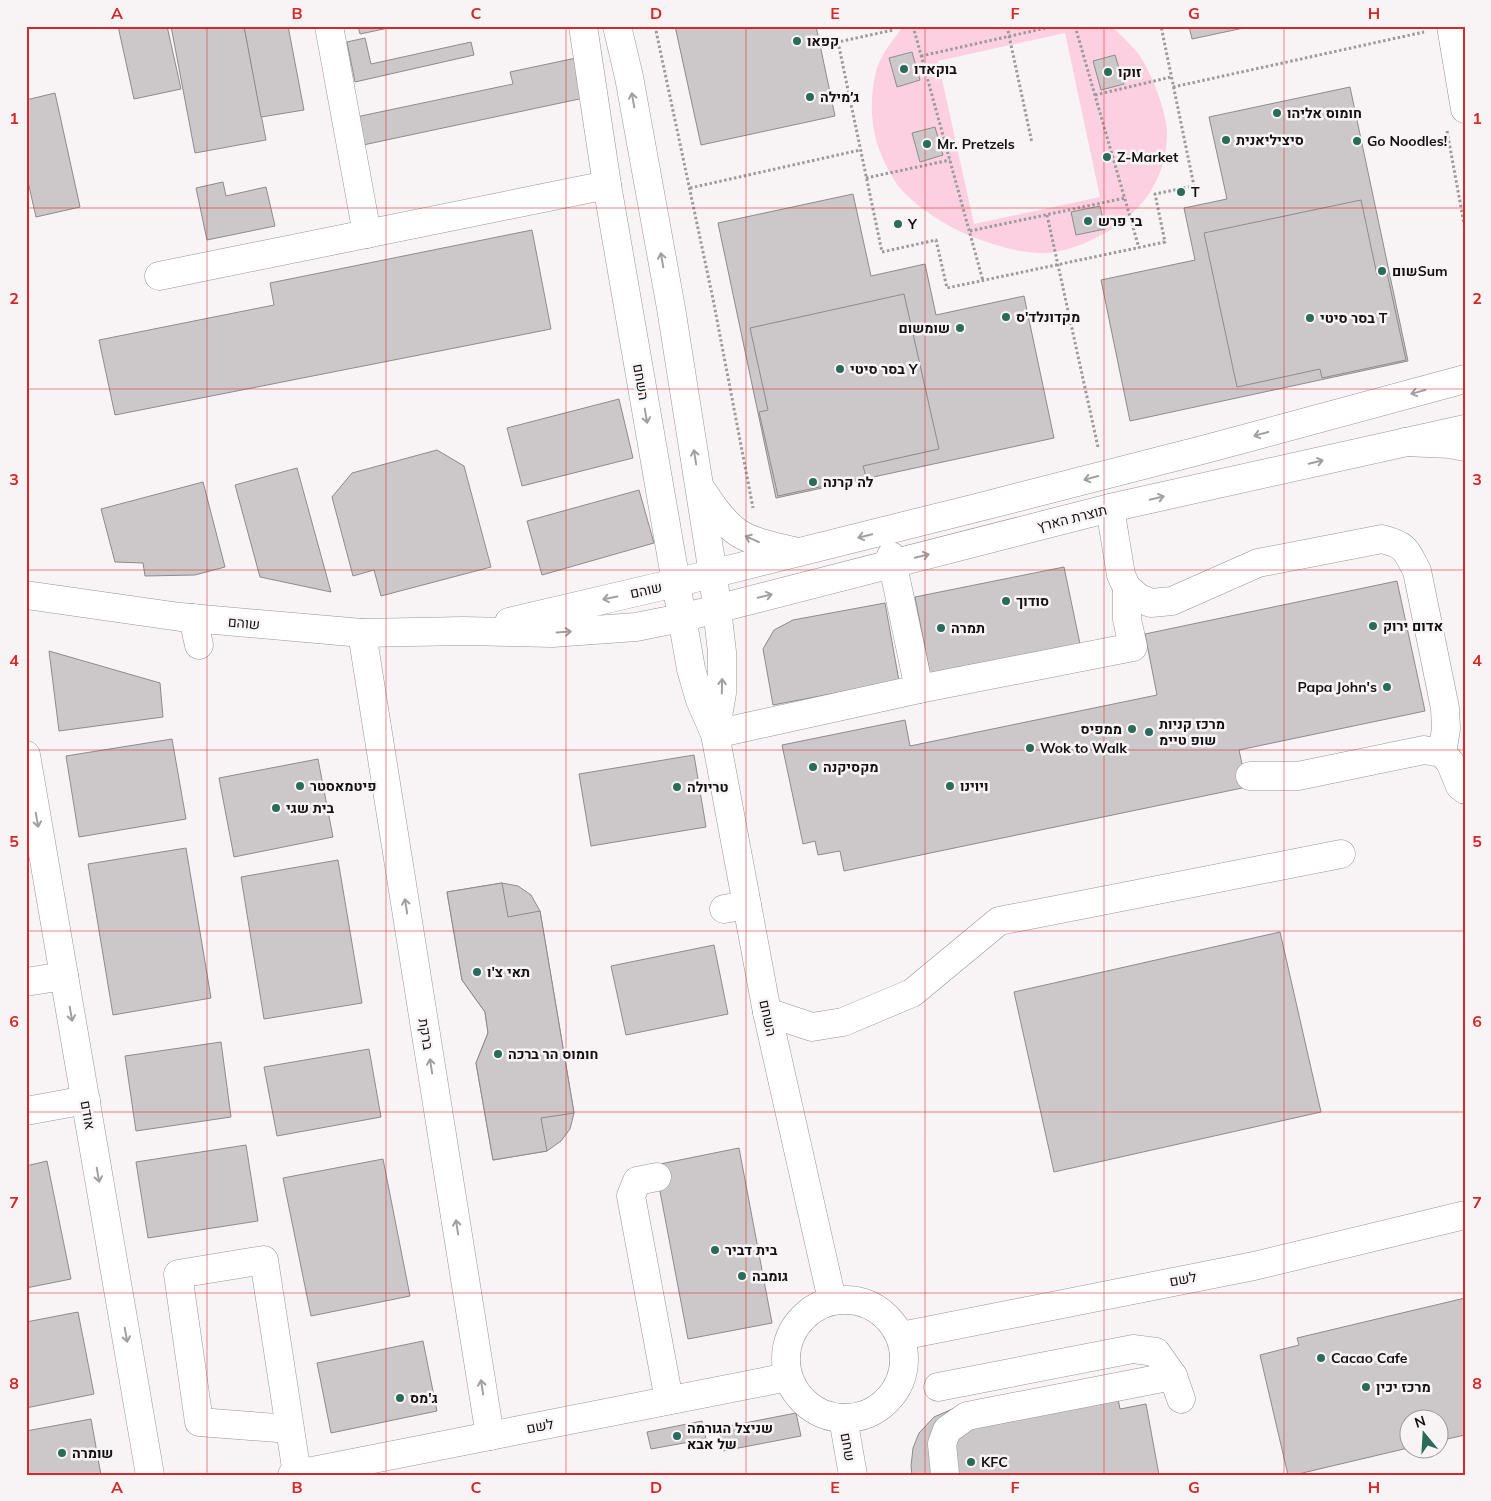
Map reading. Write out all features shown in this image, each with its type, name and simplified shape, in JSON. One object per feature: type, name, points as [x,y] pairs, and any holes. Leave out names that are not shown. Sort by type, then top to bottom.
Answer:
[{"type":"street","points":[[329,26],[367,234]]},
{"type":"street","name":"השחם","points":[[583,26],[607,185],[681,618],[695,684],[715,734]]},
{"type":"street","name":"השחם","points":[[617,26],[629,78],[671,308],[718,608],[722,652],[722,693],[715,734],[735,907],[767,1012],[832,1300]]},
{"type":"street","points":[[1440,29],[1465,110]]},
{"type":"street","points":[[159,276],[607,185]]},
{"type":"street","points":[[629,316],[671,308]]},
{"type":"street","points":[[713,574],[1206,449],[1465,379]]},
{"type":"street","name":"תוצרת הארץ","points":[[681,618],[892,560],[987,540],[1110,508],[1465,429]]},
{"type":"street","points":[[1405,442],[1450,444],[1465,447]]},
{"type":"street","points":[[700,487],[717,513],[737,532],[762,543],[799,552]]},
{"type":"street","points":[[980,507],[987,540]]},
{"type":"street","points":[[715,734],[919,690],[1133,647],[1127,619],[1127,588],[1121,575],[1110,508]]},
{"type":"street","points":[[1127,588],[1139,598],[1151,603],[1172,601],[1258,563],[1382,539],[1397,543],[1407,552],[1417,571],[1445,708],[1446,729],[1442,753]]},
{"type":"street","points":[[892,560],[919,690]]},
{"type":"street","name":"שוהם","points":[[463,632],[713,574]]},
{"type":"street","name":"שוהם","points":[[26,595],[194,618],[362,633],[552,633],[636,627],[681,618]]},
{"type":"street","points":[[194,618],[199,646]]},
{"type":"street","name":"ברקת","points":[[362,633],[490,1436]]},
{"type":"street","points":[[1250,776],[1298,776],[1424,750],[1442,753],[1450,762],[1460,786],[1465,790]]},
{"type":"street","name":"אודם","points":[[26,754],[150,1475]]},
{"type":"street","points":[[767,1012],[812,1027],[843,1022],[912,993],[999,921],[1341,854]]},
{"type":"street","points":[[26,982],[64,976]]},
{"type":"street","points":[[26,1111],[86,1100]]},
{"type":"street","points":[[657,1177],[637,1180],[631,1196],[670,1400]]},
{"type":"street","name":"לשם","points":[[901,1336],[1254,1266],[1465,1215]]},
{"type":"street","points":[[290,1429],[199,1422],[178,1274],[264,1260],[290,1429],[294,1474]]},
{"type":"street","points":[[832,1300],[854,1300],[873,1306],[890,1319],[901,1336],[905,1357],[904,1370],[896,1390],[882,1406],[864,1415],[843,1418],[832,1417],[812,1409],[797,1395],[788,1377],[785,1362],[788,1341],[797,1322],[813,1308],[832,1300]]},
{"type":"street","points":[[938,1387],[1133,1349],[1156,1352],[1177,1388],[967,1416],[947,1430],[942,1444],[944,1474]]},
{"type":"street","name":"לשם","points":[[294,1474],[788,1377]]},
{"type":"street","name":"שחם","points":[[843,1418],[853,1475]]},
{"type":"path","points":[[655,26],[690,188],[754,512],[762,543]]},
{"type":"path","points":[[892,26],[893,30],[838,42],[860,150],[882,252],[936,240],[947,288],[1165,242],[1155,194],[1194,186],[1161,26]]},
{"type":"path","points":[[913,26],[984,281]]},
{"type":"path","points":[[1007,26],[1032,144]]},
{"type":"path","points":[[921,56],[1055,26]]},
{"type":"path","points":[[1075,26],[1139,248]]},
{"type":"path","points":[[1173,88],[1440,29]]},
{"type":"path","points":[[1095,95],[1171,77]]},
{"type":"path","points":[[690,188],[860,150]]},
{"type":"path","points":[[866,178],[950,160]]},
{"type":"path","points":[[970,232],[1125,198]]},
{"type":"path","points":[[1047,215],[1104,474]]},
{"type":"shaded area","points":[[903,26],[1110,26],[1128,42],[1142,59],[1157,91],[1164,114],[1167,133],[1165,157],[1152,189],[1138,208],[1111,230],[1078,246],[1055,252],[1034,253],[1006,248],[970,236],[941,221],[914,202],[899,187],[884,162],[875,136],[872,95],[877,68],[885,52]],"holes":[[[1065,33],[1100,197],[974,224],[938,61]]]},
{"type":"building","points":[[118,26],[167,26],[181,89],[134,99]]},
{"type":"building","points":[[171,26],[244,26],[266,140],[195,153]]},
{"type":"building","points":[[244,26],[288,26],[304,110],[261,117]]},
{"type":"building","points":[[358,26],[398,26],[360,34]]},
{"type":"building","points":[[675,26],[816,26],[835,116],[701,145]]},
{"type":"building","points":[[1189,26],[1253,26],[1192,39]]},
{"type":"building","points":[[365,38],[371,64],[471,42],[474,55],[355,82],[347,42]]},
{"type":"building","name":"בוקאדו","points":[[912,52],[920,80],[897,87],[889,58]]},
{"type":"building","name":"זוקו","points":[[1115,55],[1124,84],[1101,90],[1093,61]]},
{"type":"building","points":[[576,58],[584,98],[363,145],[356,117],[513,84],[510,72]]},
{"type":"building","points":[[1350,87],[1408,361],[1130,421],[1101,280],[1195,260],[1184,208],[1227,199],[1209,117]]},
{"type":"building","points":[[55,93],[80,207],[36,217],[26,173],[26,100]]},
{"type":"building","name":"Mr. Pretzels","points":[[935,127],[943,155],[920,162],[912,133]]},
{"type":"building","points":[[223,182],[226,196],[266,187],[275,226],[207,240],[196,188]]},
{"type":"building","points":[[853,194],[871,276],[925,264],[936,315],[1024,296],[1054,438],[776,498],[718,223]]},
{"type":"building","name":"בסר סיטי T","points":[[1361,200],[1377,275],[1387,273],[1406,360],[1322,378],[1320,369],[1237,387],[1204,233]]},
{"type":"building","name":"בי פרש","points":[[1100,206],[1105,229],[1076,235],[1071,212]]},
{"type":"building","points":[[532,230],[551,329],[115,415],[99,340],[274,305],[270,283]]},
{"type":"building","name":"בסר סיטי Y","points":[[904,294],[939,449],[863,466],[866,477],[778,496],[759,412],[768,410],[750,328]]},
{"type":"building","points":[[619,399],[633,458],[522,486],[507,428]]},
{"type":"building","points":[[437,450],[464,466],[491,567],[381,596],[374,570],[353,576],[332,497],[352,473]]},
{"type":"building","points":[[297,468],[331,592],[260,577],[235,485]]},
{"type":"building","points":[[203,482],[225,567],[195,575],[145,576],[143,563],[115,562],[101,509]]},
{"type":"building","points":[[639,490],[654,543],[542,575],[527,521]]},
{"type":"building","points":[[1064,567],[1080,644],[930,674],[915,597]]},
{"type":"building","name":"מרכז קניות שופ טיימ","points":[[1397,581],[1425,711],[1239,750],[1247,787],[844,871],[840,851],[818,855],[815,841],[803,844],[782,745],[905,720],[910,746],[1157,695],[1145,634]]},
{"type":"building","points":[[885,603],[899,681],[773,705],[763,649],[774,630],[793,620]]},
{"type":"building","points":[[49,651],[160,683],[163,717],[59,731]]},
{"type":"building","points":[[172,739],[186,819],[79,837],[66,756]]},
{"type":"building","points":[[694,755],[706,827],[591,846],[579,774]]},
{"type":"building","name":"בית שגי","points":[[318,759],[333,837],[234,857],[219,778]]},
{"type":"building","points":[[186,848],[211,998],[113,1015],[88,864]]},
{"type":"building","points":[[338,860],[362,1003],[264,1019],[241,877]]},
{"type":"building","points":[[502,883],[518,886],[531,895],[540,911],[574,1113],[570,1129],[561,1141],[547,1151],[493,1160],[476,1063],[488,1033],[485,1012],[462,980],[447,892]]},
{"type":"building","points":[[502,883],[508,917],[540,911],[574,1113],[541,1118],[547,1151],[493,1160],[476,1063],[488,1033],[485,1012],[462,980],[447,892]]},
{"type":"building","points":[[1280,932],[1321,1112],[1054,1172],[1014,992]]},
{"type":"building","points":[[714,945],[728,1014],[626,1035],[611,966]]},
{"type":"building","points":[[221,1042],[231,1117],[136,1131],[125,1056]]},
{"type":"building","points":[[369,1049],[381,1117],[277,1136],[264,1067]]},
{"type":"building","points":[[246,1145],[258,1221],[148,1238],[136,1162]]},
{"type":"building","name":"בית דביר","points":[[739,1148],[772,1323],[688,1339],[655,1165]]},
{"type":"building","points":[[383,1159],[410,1296],[311,1316],[283,1178]]},
{"type":"building","points":[[47,1161],[71,1279],[26,1288],[26,1166]]},
{"type":"building","name":"מרכז יכין","points":[[1465,1298],[1465,1435],[1448,1439],[1448,1408],[1398,1408],[1398,1450],[1288,1475],[1260,1355],[1299,1345],[1297,1338]]},
{"type":"building","points":[[78,1312],[94,1394],[26,1408],[26,1322]]},
{"type":"building","points":[[423,1341],[437,1411],[331,1433],[317,1363]]},
{"type":"building","points":[[1114,1378],[1120,1409],[1146,1404],[1159,1475],[912,1475],[913,1448],[919,1433],[934,1417],[957,1407]]},
{"type":"building","points":[[796,1413],[801,1436],[723,1451],[719,1428]]},
{"type":"building","name":"שומרה","points":[[91,1419],[101,1475],[26,1475],[26,1431]]},
{"type":"building","points":[[702,1421],[706,1439],[651,1449],[647,1432]]},
{"type":"place","name":"קפאו","points":[[797,41]]},
{"type":"place","name":"בוקאדו","points":[[904,69]]},
{"type":"place","name":"זוקו","points":[[1108,72]]},
{"type":"place","name":"ג׳מילה","points":[[810,97]]},
{"type":"place","name":"חומוס אליהו","points":[[1277,113]]},
{"type":"place","name":"סיציליאנית","points":[[1226,140]]},
{"type":"place","name":"Go Noodles!","points":[[1357,141]]},
{"type":"place","name":"Mr. Pretzels","points":[[927,144]]},
{"type":"place","name":"Z-Market","points":[[1107,157]]},
{"type":"place","name":"T","points":[[1181,192]]},
{"type":"place","name":"בי פרש","points":[[1088,221]]},
{"type":"place","name":"Y","points":[[898,224]]},
{"type":"place","name":"שוםSum","points":[[1382,271]]},
{"type":"place","name":"מקדונלד'ס","points":[[1006,317]]},
{"type":"place","name":"בסר סיטי T","points":[[1310,318]]},
{"type":"place","name":"שומשום","points":[[960,328]]},
{"type":"place","name":"בסר סיטי Y","points":[[840,369]]},
{"type":"place","name":"לה קרנה","points":[[813,482]]},
{"type":"place","name":"סודוך","points":[[1006,601]]},
{"type":"place","name":"אדום ירוק","points":[[1373,626]]},
{"type":"place","name":"תמרה","points":[[941,628]]},
{"type":"place","name":"Papa John's","points":[[1387,687]]},
{"type":"place","name":"ממפיס","points":[[1132,729]]},
{"type":"place","name":"מרכז קניות שופ טיימ","points":[[1149,732]]},
{"type":"place","name":"Wok to Walk","points":[[1030,748]]},
{"type":"place","name":"מקסיקנה","points":[[813,767]]},
{"type":"place","name":"פיטמאסטר","points":[[300,786]]},
{"type":"place","name":"ויוינו","points":[[950,786]]},
{"type":"place","name":"טריולה","points":[[677,787]]},
{"type":"place","name":"בית שגי","points":[[276,808]]},
{"type":"place","name":"תאי צ'ו","points":[[477,972]]},
{"type":"place","name":"חומוס הר ברכה","points":[[498,1054]]},
{"type":"place","name":"בית דביר","points":[[715,1250]]},
{"type":"place","name":"גומבה","points":[[742,1276]]},
{"type":"place","name":"Cacao Cafe","points":[[1321,1358]]},
{"type":"place","name":"מרכז יכין","points":[[1366,1387]]},
{"type":"place","name":"ג'מס","points":[[400,1398]]},
{"type":"place","name":"שניצל הגורמה של אבא","points":[[677,1436]]},
{"type":"place","name":"שומרה","points":[[62,1453]]},
{"type":"place","name":"KFC","points":[[971,1462]]}]
